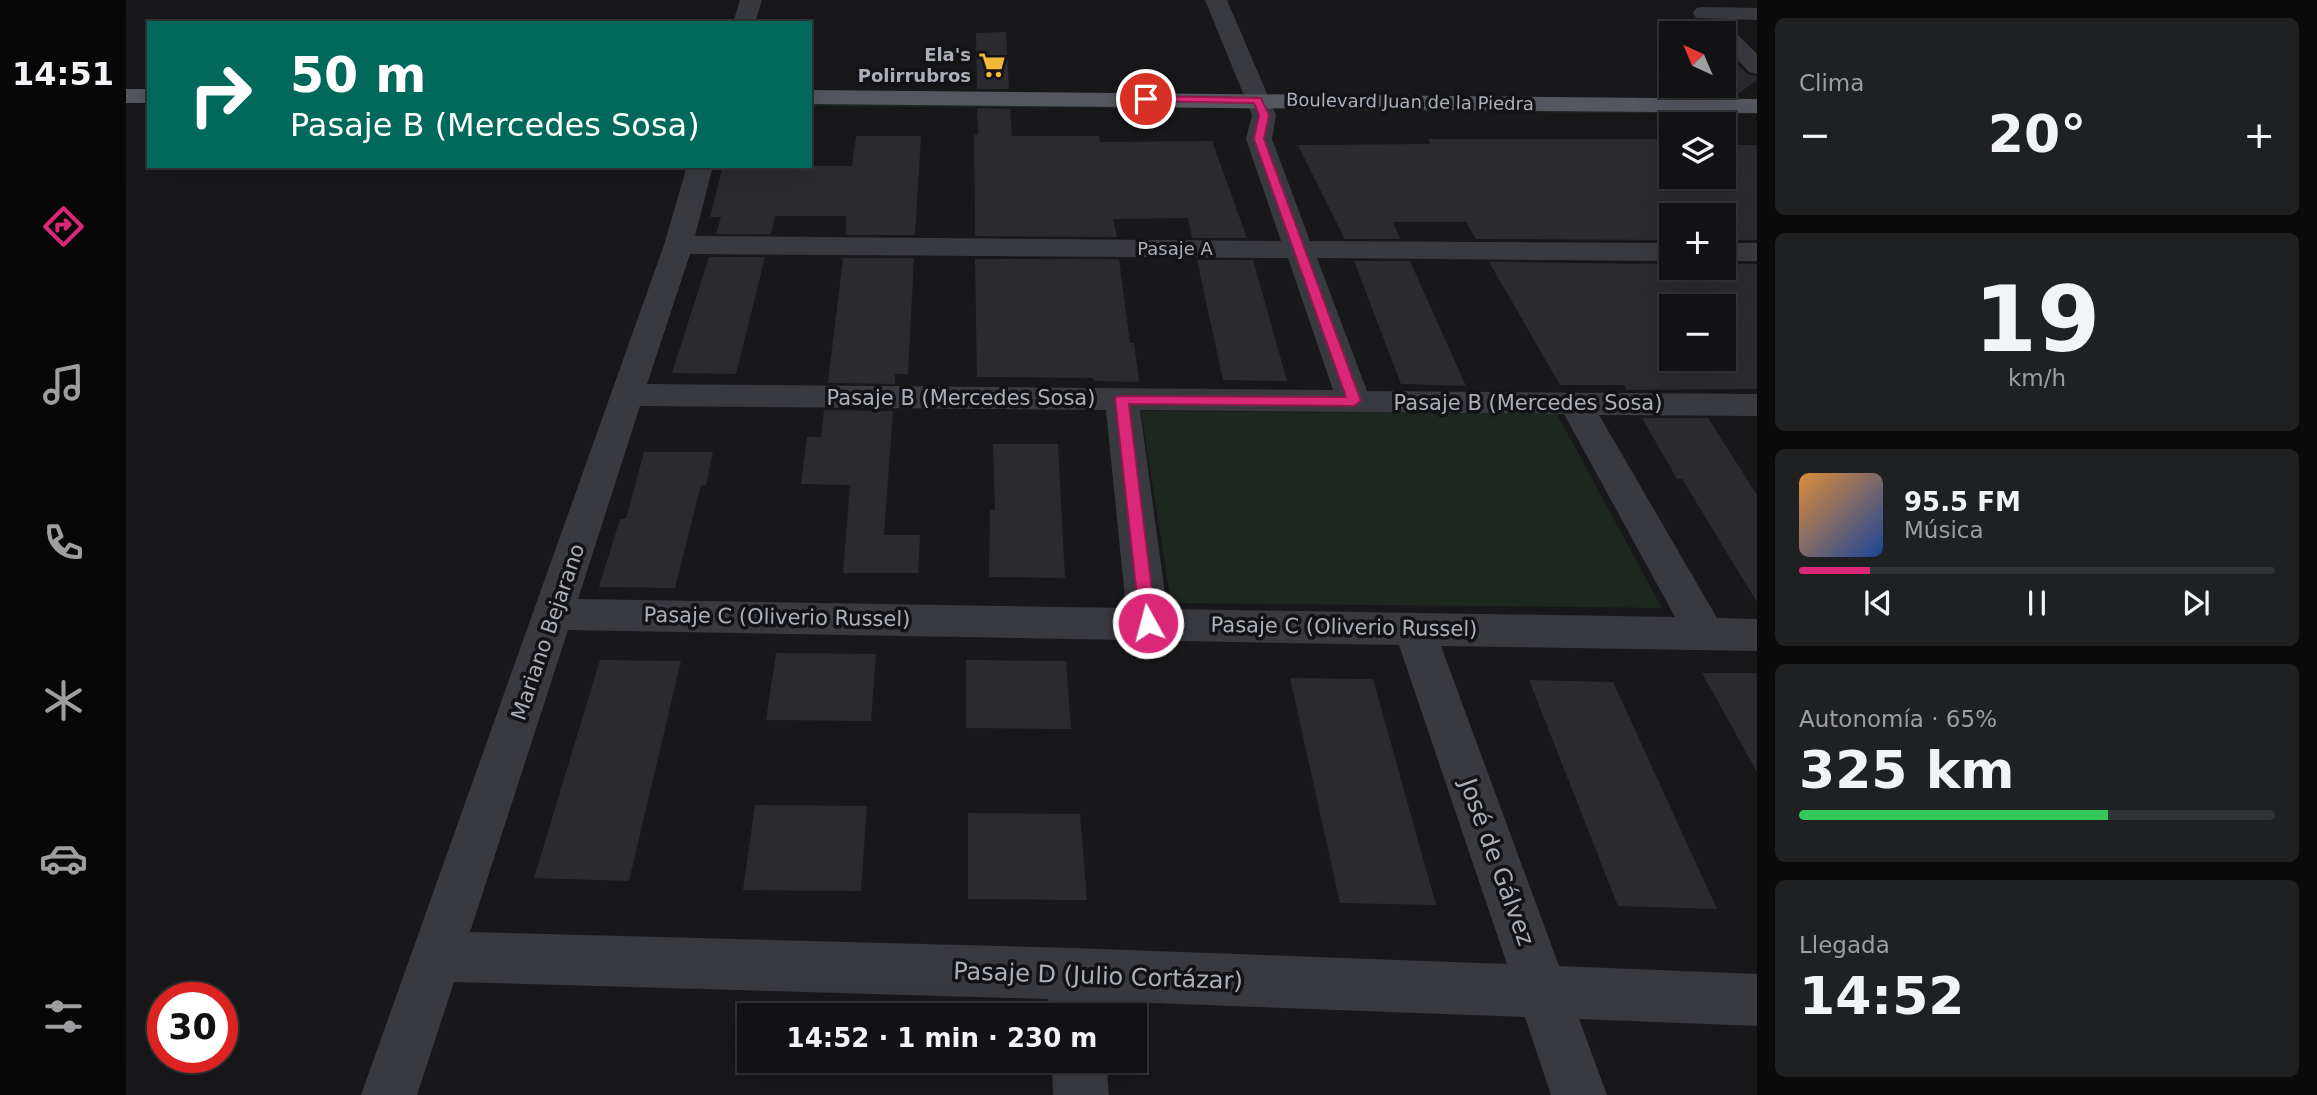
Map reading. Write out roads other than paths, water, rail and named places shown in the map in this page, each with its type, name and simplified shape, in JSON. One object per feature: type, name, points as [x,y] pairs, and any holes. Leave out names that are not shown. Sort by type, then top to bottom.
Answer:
[{"type":"main road","points":[[126,96],[147,96]]},
{"type":"main road","name":"Boulevard Juan de la Piedra","points":[[812,97],[1757,121]]},
{"type":"main road","name":"Boulevard Juan de la Piedra","points":[[812,112],[1757,106]]},
{"type":"street","points":[[745,21],[751,0]]},
{"type":"street","points":[[1216,0],[1261,108],[1259,139],[1297,250],[1354,401]]},
{"type":"street","points":[[1696,7],[1757,14]]},
{"type":"street","points":[[1696,7],[1711,21]]},
{"type":"street","points":[[1736,45],[1757,67]]},
{"type":"street","name":"Mariano Bejarano","points":[[389,1095],[678,245],[699,168]]},
{"type":"street","name":"Pasaje A","points":[[678,245],[1659,252]]},
{"type":"street","points":[[1736,252],[1757,253]]},
{"type":"street","name":"Pasaje B (Mercedes Sosa)","points":[[627,395],[1757,405]]},
{"type":"street","points":[[1122,399],[1148,623]]},
{"type":"street","points":[[1575,403],[1705,634]]},
{"type":"street","name":"Pasaje C (Oliverio Russel)","points":[[554,614],[1757,635]]},
{"type":"street","name":"José de Gálvez","points":[[1414,628],[1579,1095]]},
{"type":"street","name":"Pasaje D (Julio Cortázar)","points":[[438,956],[1074,995],[1544,992],[1757,1000]]},
{"type":"street","points":[[1080,1073],[1081,1095]]},
{"type":"place","name":"Ela's Polirrubros","points":[[992,65]]}]
